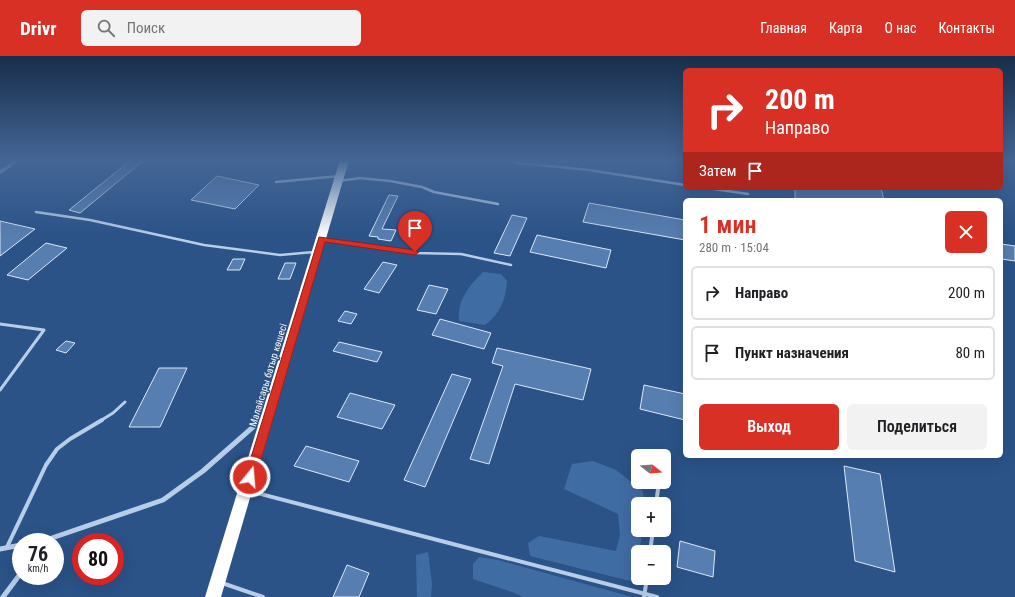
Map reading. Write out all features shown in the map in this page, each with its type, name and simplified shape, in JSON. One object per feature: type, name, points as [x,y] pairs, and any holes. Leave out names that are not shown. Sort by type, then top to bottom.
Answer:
[{"type":"highway","name":"Малайсары батыр көшесі","points":[[213,597],[271,411],[338,185]]},
{"type":"street","points":[[64,534],[163,500],[203,471],[271,411]]},
{"type":"street","points":[[0,548],[12,546]]},
{"type":"street","points":[[3,597],[12,585]]},
{"type":"lane","points":[[413,185],[434,192],[498,204]]},
{"type":"lane","points":[[721,190],[748,194]]},
{"type":"lane","points":[[36,212],[90,220],[204,245],[280,255],[320,246],[461,254],[511,265]]},
{"type":"lane","points":[[0,324],[44,330],[0,390]]},
{"type":"lane","points":[[7,547],[46,465],[57,449],[70,439],[113,413],[125,402]]},
{"type":"lane","points":[[246,490],[644,595],[658,597]]},
{"type":"lane","points":[[218,582],[263,597]]},
{"type":"lane","points":[[644,595],[646,585]]},
{"type":"shaded area","points":[[483,272],[501,274],[507,281],[504,300],[495,316],[485,325],[459,321],[462,300],[469,288]]},
{"type":"shaded area","points":[[593,461],[616,470],[631,482],[631,489],[642,490],[644,497],[631,497],[631,537],[641,537],[641,545],[631,545],[630,581],[530,556],[528,543],[539,536],[616,551],[620,535],[618,514],[564,489],[572,464]]},
{"type":"shaded area","points":[[428,552],[432,584],[431,597],[417,597],[416,555]]},
{"type":"shaded area","points":[[479,557],[498,560],[632,597],[523,597],[473,579],[473,564]]},
{"type":"building","points":[[100,185],[114,185],[80,213],[69,210]]},
{"type":"building","points":[[207,185],[259,185],[235,209],[191,200]]},
{"type":"building","points":[[795,190],[882,190],[884,198],[795,198]]},
{"type":"building","points":[[389,195],[398,196],[382,229],[396,230],[391,241],[369,236]]},
{"type":"building","points":[[589,203],[683,220],[683,240],[583,222]]},
{"type":"building","points":[[512,215],[527,218],[510,256],[494,253]]},
{"type":"building","points":[[0,221],[35,229],[0,256]]},
{"type":"building","points":[[537,235],[611,250],[606,268],[530,252]]},
{"type":"building","points":[[46,243],[67,248],[28,280],[7,275]]},
{"type":"building","points":[[1003,244],[1015,246],[1015,261],[1003,259]]},
{"type":"building","points":[[233,259],[245,259],[240,270],[227,270]]},
{"type":"building","points":[[383,262],[397,265],[379,293],[364,289]]},
{"type":"building","points":[[285,263],[296,263],[290,279],[278,279]]},
{"type":"building","points":[[429,285],[448,289],[436,314],[417,310]]},
{"type":"building","points":[[345,311],[357,314],[351,324],[338,321]]},
{"type":"building","points":[[440,319],[491,333],[484,349],[432,335]]},
{"type":"building","points":[[66,341],[75,343],[66,353],[56,350]]},
{"type":"building","points":[[339,342],[382,352],[377,362],[333,351]]},
{"type":"building","points":[[497,348],[591,369],[583,400],[515,384],[489,464],[470,459],[503,366],[492,363]]},
{"type":"building","points":[[159,368],[187,368],[160,427],[129,427]]},
{"type":"building","points":[[452,374],[471,379],[425,487],[404,480]]},
{"type":"building","points":[[644,385],[683,394],[683,420],[640,409]]},
{"type":"building","points":[[350,393],[395,405],[382,429],[337,417]]},
{"type":"building","points":[[306,446],[359,461],[349,482],[294,466]]},
{"type":"building","points":[[844,466],[880,474],[895,572],[855,561]]},
{"type":"building","points":[[680,541],[715,551],[713,577],[677,567]]},
{"type":"building","points":[[347,565],[369,573],[359,597],[333,597]]},
{"type":"route","points":[[250,477],[322,239],[415,252]]}]
